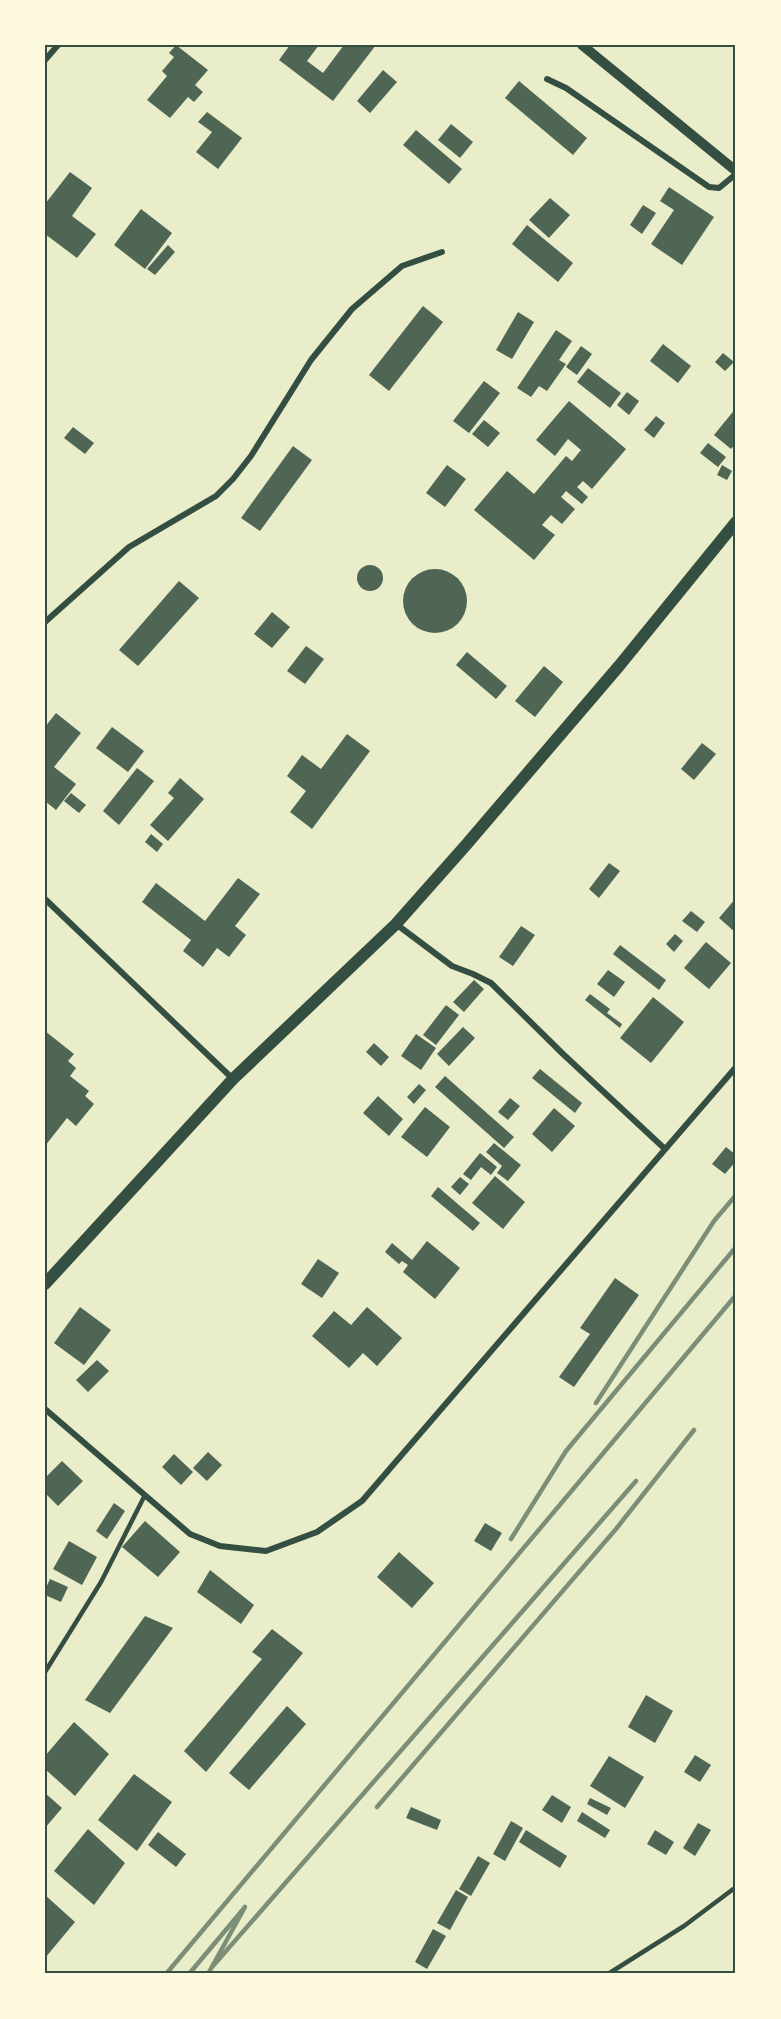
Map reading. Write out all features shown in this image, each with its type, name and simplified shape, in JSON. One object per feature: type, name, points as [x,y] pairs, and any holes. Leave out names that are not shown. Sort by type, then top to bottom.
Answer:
[{"type":"main road","points":[[45,1284],[233,1079],[396,924],[619,666],[736,522]]},
{"type":"street","points":[[45,60],[58,45]]},
{"type":"street","points":[[548,79],[566,88],[710,187],[719,188],[736,173],[582,45]]},
{"type":"street","points":[[45,622],[129,547],[216,496],[251,456],[311,360],[352,309],[402,266],[442,252]]},
{"type":"street","points":[[45,899],[233,1079]]},
{"type":"street","points":[[396,924],[452,966],[491,983],[665,1149]]},
{"type":"street","points":[[45,1409],[190,1534],[220,1546],[266,1551],[316,1532],[362,1501],[736,1067]]},
{"type":"lane","points":[[45,1672],[101,1582],[145,1495]]},
{"type":"lane","points":[[608,1974],[684,1926],[736,1887]]},
{"type":"building","points":[[176,45],[208,70],[195,85],[203,92],[194,102],[188,97],[170,118],[147,100],[167,76],[162,71],[174,57],[169,53]]},
{"type":"building","points":[[290,45],[319,45],[307,61],[323,73],[344,45],[376,45],[333,101],[279,60]]},
{"type":"building","points":[[383,70],[397,82],[370,113],[357,101]]},
{"type":"building","points":[[519,81],[587,138],[573,155],[505,98]]},
{"type":"building","points":[[207,112],[242,138],[218,169],[196,152],[212,132],[198,122]]},
{"type":"building","points":[[451,124],[473,142],[460,158],[438,140]]},
{"type":"building","points":[[416,130],[462,169],[449,184],[403,145]]},
{"type":"building","points":[[70,172],[92,188],[72,216],[96,234],[77,258],[45,234],[45,204]]},
{"type":"building","points":[[669,187],[714,217],[682,265],[651,244],[674,210],[660,201]]},
{"type":"building","points":[[550,198],[570,215],[549,238],[529,220]]},
{"type":"building","points":[[643,205],[656,213],[642,234],[630,225]]},
{"type":"building","points":[[141,209],[172,233],[145,269],[114,245]]},
{"type":"building","points":[[527,225],[573,263],[558,282],[512,244]]},
{"type":"building","points":[[168,245],[175,252],[155,275],[147,269]]},
{"type":"building","points":[[423,306],[443,322],[389,391],[369,375]]},
{"type":"building","points":[[518,312],[534,322],[512,359],[496,350]]},
{"type":"building","points":[[556,330],[572,341],[559,360],[566,364],[547,391],[539,386],[531,397],[517,388]]},
{"type":"building","points":[[663,344],[691,366],[678,383],[650,361]]},
{"type":"building","points":[[581,346],[592,354],[577,375],[566,367]]},
{"type":"building","points":[[723,353],[734,362],[725,371],[715,362]]},
{"type":"building","points":[[588,368],[621,393],[610,408],[577,382]]},
{"type":"building","points":[[484,381],[500,393],[469,433],[453,421]]},
{"type":"building","points":[[627,392],[639,401],[629,415],[617,405]]},
{"type":"building","points":[[569,401],[626,449],[592,489],[583,481],[577,487],[588,497],[582,504],[566,491],[561,497],[575,509],[562,524],[551,515],[542,525],[555,535],[534,560],[474,510],[507,471],[534,494],[566,456],[572,461],[581,450],[568,439],[555,456],[536,440]]},
{"type":"building","points":[[736,408],[736,443],[731,449],[714,435]]},
{"type":"building","points":[[656,416],[665,423],[654,438],[644,430]]},
{"type":"building","points":[[484,420],[500,433],[488,447],[472,434]]},
{"type":"building","points":[[73,427],[94,443],[85,454],[64,438]]},
{"type":"building","points":[[708,443],[726,457],[718,467],[700,453]]},
{"type":"building","points":[[293,446],[312,460],[260,531],[241,518]]},
{"type":"building","points":[[447,465],[466,479],[445,507],[426,493]]},
{"type":"building","points":[[722,465],[732,471],[727,480],[717,475]]},
{"type":"building","points":[[370,565],[379,569],[383,578],[379,587],[370,591],[361,587],[357,578],[361,569]]},
{"type":"building","points":[[429,569],[441,569],[458,578],[465,589],[467,601],[465,613],[458,624],[441,633],[429,633],[417,628],[408,619],[403,607],[403,595],[408,583],[417,574]]},
{"type":"building","points":[[179,581],[199,598],[138,666],[119,650]]},
{"type":"building","points":[[272,612],[290,627],[272,648],[254,634]]},
{"type":"building","points":[[306,646],[324,659],[305,684],[287,671]]},
{"type":"building","points":[[467,652],[507,686],[496,699],[456,665]]},
{"type":"building","points":[[544,666],[563,682],[535,717],[515,701]]},
{"type":"building","points":[[56,713],[81,733],[54,767],[76,784],[56,810],[45,801],[45,727]]},
{"type":"building","points":[[112,727],[144,751],[128,772],[96,748]]},
{"type":"building","points":[[347,734],[370,751],[312,829],[290,812],[306,791],[287,776],[302,755],[321,769]]},
{"type":"building","points":[[702,743],[716,754],[694,780],[681,769]]},
{"type":"building","points":[[137,768],[154,781],[119,825],[103,811]]},
{"type":"building","points":[[180,778],[204,799],[168,841],[150,825],[174,798],[168,793]]},
{"type":"building","points":[[71,793],[86,805],[79,813],[64,801]]},
{"type":"building","points":[[151,834],[163,844],[157,852],[145,842]]},
{"type":"building","points":[[609,863],[620,871],[599,898],[589,889]]},
{"type":"building","points":[[238,878],[260,894],[235,926],[246,935],[229,957],[217,948],[203,967],[183,951],[191,940],[142,902],[156,883],[205,921]]},
{"type":"building","points":[[736,898],[736,933],[719,918]]},
{"type":"building","points":[[691,911],[705,922],[697,932],[682,921]]},
{"type":"building","points":[[521,926],[535,935],[513,966],[499,957]]},
{"type":"building","points":[[675,934],[683,941],[674,952],[666,944]]},
{"type":"building","points":[[706,942],[731,963],[709,989],[684,968]]},
{"type":"building","points":[[620,945],[666,980],[659,990],[613,954]]},
{"type":"building","points":[[608,970],[625,982],[614,997],[597,984]]},
{"type":"building","points":[[474,980],[484,989],[464,1012],[453,1002]]},
{"type":"building","points":[[590,994],[610,1009],[607,1013],[622,1024],[620,1028],[585,1000]]},
{"type":"building","points":[[653,997],[684,1022],[651,1063],[620,1038]]},
{"type":"building","points":[[446,1005],[459,1015],[436,1045],[423,1035]]},
{"type":"building","points":[[463,1027],[475,1038],[449,1066],[437,1054]]},
{"type":"building","points":[[45,1031],[74,1054],[68,1061],[76,1068],[70,1076],[89,1091],[85,1096],[94,1104],[76,1126],[67,1118],[45,1146]]},
{"type":"building","points":[[416,1034],[436,1048],[421,1070],[401,1056]]},
{"type":"building","points":[[374,1043],[389,1057],[381,1066],[366,1052]]},
{"type":"building","points":[[540,1069],[582,1103],[575,1113],[532,1078]]},
{"type":"building","points":[[445,1076],[514,1137],[504,1148],[435,1087]]},
{"type":"building","points":[[419,1084],[426,1090],[414,1104],[407,1097]]},
{"type":"building","points":[[378,1096],[403,1119],[389,1136],[363,1113]]},
{"type":"building","points":[[510,1098],[520,1106],[508,1120],[498,1112]]},
{"type":"building","points":[[425,1107],[450,1127],[427,1157],[401,1137]]},
{"type":"building","points":[[554,1108],[575,1126],[552,1152],[532,1134]]},
{"type":"building","points":[[494,1143],[521,1165],[508,1181],[497,1173],[502,1166],[486,1152]]},
{"type":"building","points":[[726,1147],[736,1155],[736,1161],[725,1174],[712,1164]]},
{"type":"building","points":[[480,1153],[497,1167],[491,1175],[481,1167],[471,1180],[463,1174]]},
{"type":"building","points":[[495,1176],[525,1202],[503,1229],[472,1203]]},
{"type":"building","points":[[460,1177],[469,1184],[460,1195],[451,1187]]},
{"type":"building","points":[[438,1187],[480,1223],[473,1231],[431,1196]]},
{"type":"building","points":[[427,1241],[460,1268],[435,1299],[403,1272],[408,1265],[402,1261],[399,1264],[385,1252],[392,1243],[412,1260]]},
{"type":"building","points":[[318,1259],[339,1273],[322,1298],[301,1284]]},
{"type":"building","points":[[615,1278],[639,1295],[574,1387],[559,1377],[590,1334],[580,1328]]},
{"type":"building","points":[[80,1307],[111,1330],[84,1365],[54,1343]]},
{"type":"building","points":[[367,1307],[402,1338],[377,1366],[363,1353],[349,1368],[312,1336],[334,1311],[351,1325]]},
{"type":"building","points":[[97,1360],[109,1371],[88,1392],[76,1380]]},
{"type":"building","points":[[208,1452],[222,1465],[207,1481],[193,1468]]},
{"type":"building","points":[[174,1454],[193,1472],[181,1485],[162,1467]]},
{"type":"building","points":[[62,1461],[83,1481],[58,1506],[45,1493],[45,1478]]},
{"type":"building","points":[[114,1503],[125,1511],[107,1539],[96,1531]]},
{"type":"building","points":[[145,1521],[180,1552],[158,1577],[122,1547]]},
{"type":"building","points":[[485,1523],[502,1533],[491,1551],[474,1541]]},
{"type":"building","points":[[69,1541],[97,1557],[82,1585],[53,1569]]},
{"type":"building","points":[[399,1552],[434,1583],[412,1608],[377,1577]]},
{"type":"building","points":[[210,1570],[254,1605],[241,1624],[197,1592]]},
{"type":"building","points":[[50,1579],[68,1587],[61,1602],[45,1595]]},
{"type":"building","points":[[145,1616],[173,1628],[110,1713],[85,1700]]},
{"type":"building","points":[[272,1629],[303,1653],[206,1772],[184,1751],[262,1659],[252,1652]]},
{"type":"building","points":[[646,1695],[673,1711],[655,1743],[628,1727]]},
{"type":"building","points":[[287,1706],[306,1724],[249,1790],[229,1773]]},
{"type":"building","points":[[74,1722],[109,1754],[75,1796],[45,1769],[45,1756]]},
{"type":"building","points":[[695,1755],[711,1765],[700,1782],[684,1772]]},
{"type":"building","points":[[609,1756],[644,1777],[625,1808],[590,1786]]},
{"type":"building","points":[[134,1774],[172,1802],[137,1851],[98,1820]]},
{"type":"building","points":[[45,1793],[62,1808],[45,1828]]},
{"type":"building","points":[[552,1795],[571,1807],[562,1823],[542,1810]]},
{"type":"building","points":[[590,1798],[611,1808],[607,1815],[587,1804]]},
{"type":"building","points":[[411,1807],[441,1820],[437,1830],[406,1818]]},
{"type":"building","points":[[582,1812],[610,1830],[605,1838],[577,1821]]},
{"type":"building","points":[[511,1821],[523,1828],[505,1861],[493,1854]]},
{"type":"building","points":[[698,1823],[711,1830],[695,1856],[683,1848]]},
{"type":"building","points":[[88,1829],[125,1863],[94,1905],[54,1871]]},
{"type":"building","points":[[526,1830],[567,1856],[560,1868],[519,1842]]},
{"type":"building","points":[[655,1830],[674,1842],[666,1855],[647,1844]]},
{"type":"building","points":[[158,1832],[186,1854],[176,1867],[148,1845]]},
{"type":"building","points":[[478,1856],[490,1863],[471,1896],[459,1889]]},
{"type":"building","points":[[456,1890],[468,1897],[450,1930],[437,1923]]},
{"type":"building","points":[[45,1895],[75,1922],[45,1958]]},
{"type":"building","points":[[433,1929],[446,1936],[427,1969],[415,1962]]},
{"type":"railway","points":[[596,1403],[714,1221],[736,1195]]},
{"type":"railway","points":[[511,1539],[566,1451],[736,1247]]},
{"type":"railway","points":[[166,1974],[736,1295]]},
{"type":"railway","points":[[377,1807],[616,1529],[694,1430]]},
{"type":"railway","points":[[213,1966],[636,1481]]},
{"type":"railway","points":[[189,1974],[245,1907],[208,1974]]}]
